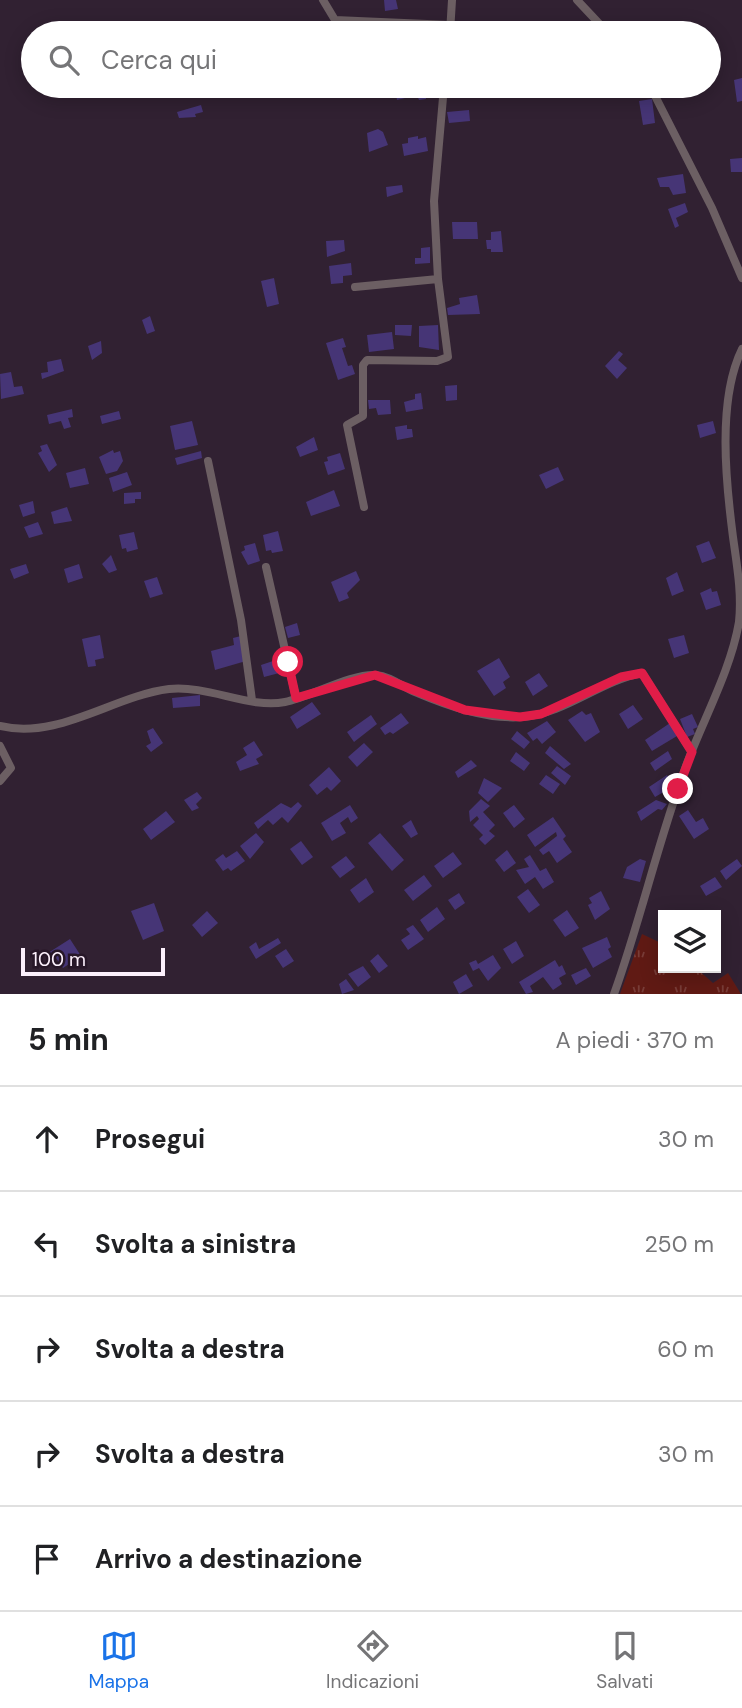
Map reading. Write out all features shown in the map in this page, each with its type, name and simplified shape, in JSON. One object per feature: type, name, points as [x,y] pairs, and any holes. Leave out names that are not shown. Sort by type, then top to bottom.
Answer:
[{"type":"street","points":[[323,0],[335,20],[348,21]]},
{"type":"street","points":[[451,21],[452,0]]},
{"type":"street","points":[[578,0],[597,21]]},
{"type":"street","points":[[364,507],[346,425],[363,416],[363,365],[367,360],[437,361],[448,357],[438,279],[435,201],[443,98]]},
{"type":"street","points":[[656,98],[712,208],[742,278]]},
{"type":"street","points":[[355,287],[438,279]]},
{"type":"street","points":[[614,994],[692,752],[738,625],[741,598],[729,510],[726,446],[731,386],[742,348]]},
{"type":"street","points":[[208,461],[242,620],[252,700]]},
{"type":"street","points":[[266,567],[296,698]]},
{"type":"street","points":[[0,726],[14,729],[46,726],[169,690],[198,687],[252,700],[284,702],[375,675],[465,710],[520,717],[541,714],[621,677],[642,673],[692,752]]},
{"type":"street","points":[[0,746],[11,768],[0,781]]},
{"type":"green space","points":[[642,934],[658,942],[658,973],[702,973],[713,983],[728,973],[741,994],[620,994]]},
{"type":"building","points":[[384,0],[396,0],[398,9],[385,11]]},
{"type":"building","points":[[742,78],[742,101],[737,102],[734,80]]},
{"type":"building","points":[[652,99],[655,123],[643,125],[639,101]]},
{"type":"building","points":[[201,105],[203,112],[195,114],[196,117],[179,118],[177,112]]},
{"type":"building","points":[[469,110],[470,121],[449,123],[447,112]]},
{"type":"building","points":[[378,129],[383,132],[388,145],[369,152],[367,133]]},
{"type":"building","points":[[418,136],[418,139],[426,137],[428,151],[404,156],[402,144],[408,143],[408,138]]},
{"type":"building","points":[[742,158],[742,172],[731,172],[730,159]]},
{"type":"building","points":[[683,174],[686,193],[673,195],[669,187],[660,187],[657,178]]},
{"type":"building","points":[[402,185],[403,192],[387,197],[386,187]]},
{"type":"building","points":[[685,203],[688,212],[676,218],[679,226],[675,228],[668,209]]},
{"type":"building","points":[[452,222],[477,222],[478,239],[453,239]]},
{"type":"building","points":[[501,231],[503,252],[491,252],[491,249],[487,249],[486,240],[491,240],[491,232]]},
{"type":"building","points":[[344,240],[345,251],[327,257],[326,241]]},
{"type":"building","points":[[430,247],[430,263],[415,264],[415,258],[421,258],[421,248]]},
{"type":"building","points":[[351,263],[352,275],[343,276],[343,283],[331,284],[329,266]]},
{"type":"building","points":[[274,278],[279,304],[267,307],[261,281]]},
{"type":"building","points":[[477,295],[480,314],[448,315],[447,308],[460,304],[459,298]]},
{"type":"building","points":[[150,316],[155,331],[147,334],[142,320]]},
{"type":"building","points":[[395,325],[412,325],[411,336],[395,335]]},
{"type":"building","points":[[438,325],[439,350],[419,347],[419,326]]},
{"type":"building","points":[[392,332],[394,349],[369,352],[367,335]]},
{"type":"building","points":[[343,338],[346,347],[342,348],[348,366],[352,365],[355,374],[338,380],[326,343]]},
{"type":"building","points":[[101,341],[102,353],[92,360],[88,346]]},
{"type":"building","points":[[619,351],[623,354],[618,360],[627,368],[617,379],[605,366]]},
{"type":"building","points":[[61,359],[64,371],[42,379],[41,373],[48,372],[47,362]]},
{"type":"building","points":[[11,372],[14,387],[22,386],[24,394],[1,399],[0,374]]},
{"type":"building","points":[[457,385],[457,400],[446,401],[445,386]]},
{"type":"building","points":[[421,393],[423,409],[406,412],[404,402],[415,399],[415,394]]},
{"type":"building","points":[[368,400],[390,400],[391,414],[378,415],[376,408],[369,409]]},
{"type":"building","points":[[72,409],[73,417],[68,418],[71,427],[64,429],[61,421],[49,424],[47,415]]},
{"type":"building","points":[[119,411],[121,419],[102,424],[100,416]]},
{"type":"building","points":[[192,421],[198,445],[175,450],[170,426]]},
{"type":"building","points":[[713,421],[716,433],[700,438],[697,425]]},
{"type":"building","points":[[407,425],[407,429],[412,429],[413,437],[397,440],[395,427]]},
{"type":"building","points":[[314,437],[318,450],[300,457],[296,447]]},
{"type":"building","points":[[47,444],[57,465],[49,472],[38,453],[42,451],[40,446]]},
{"type":"building","points":[[113,450],[114,453],[120,451],[123,461],[117,471],[106,474],[99,457]]},
{"type":"building","points":[[201,451],[202,458],[177,465],[175,458]]},
{"type":"building","points":[[340,453],[345,469],[328,475],[324,462],[328,461],[327,457]]},
{"type":"building","points":[[558,467],[564,480],[546,489],[539,475]]},
{"type":"building","points":[[85,468],[89,484],[70,488],[66,473]]},
{"type":"building","points":[[127,472],[132,485],[113,492],[109,478]]},
{"type":"building","points":[[334,490],[340,506],[311,516],[306,502]]},
{"type":"building","points":[[141,492],[141,499],[135,499],[135,503],[124,504],[124,493]]},
{"type":"building","points":[[33,501],[35,513],[23,517],[19,505]]},
{"type":"building","points":[[67,507],[72,521],[54,524],[51,512]]},
{"type":"building","points":[[38,522],[43,534],[29,538],[24,527]]},
{"type":"building","points":[[278,531],[283,551],[266,551],[263,535]]},
{"type":"building","points":[[134,532],[138,549],[127,552],[126,548],[122,549],[119,535]]},
{"type":"building","points":[[709,541],[716,558],[702,563],[696,546]]},
{"type":"building","points":[[255,543],[260,561],[248,565],[241,552],[245,550],[244,546]]},
{"type":"building","points":[[111,555],[117,570],[109,573],[102,564]]},
{"type":"building","points":[[26,564],[29,573],[14,579],[10,569]]},
{"type":"building","points":[[79,564],[83,578],[68,583],[64,569]]},
{"type":"building","points":[[356,571],[360,580],[347,593],[349,598],[339,602],[331,582]]},
{"type":"building","points":[[677,572],[684,591],[672,596],[666,578]]},
{"type":"building","points":[[157,577],[163,594],[150,598],[144,581]]},
{"type":"building","points":[[711,588],[712,592],[717,591],[721,605],[706,610],[700,593]]},
{"type":"building","points":[[297,623],[300,635],[288,638],[285,627]]},
{"type":"building","points":[[100,635],[104,658],[95,660],[96,666],[88,667],[82,639]]},
{"type":"building","points":[[684,635],[689,653],[674,658],[668,639]]},
{"type":"building","points":[[241,636],[246,661],[215,670],[211,651],[234,645],[233,638]]},
{"type":"building","points":[[499,658],[510,677],[503,682],[506,688],[494,696],[477,671]]},
{"type":"building","points":[[279,659],[283,672],[264,677],[261,665]]},
{"type":"building","points":[[539,673],[548,686],[533,696],[525,682]]},
{"type":"building","points":[[200,695],[200,706],[173,708],[172,698]]},
{"type":"building","points":[[312,702],[321,714],[297,729],[290,717]]},
{"type":"building","points":[[633,705],[643,719],[628,729],[619,714]]},
{"type":"building","points":[[582,711],[586,715],[591,713],[600,732],[585,742],[568,720]]},
{"type":"building","points":[[401,713],[409,723],[393,734],[390,732],[385,735],[380,728]]},
{"type":"building","points":[[692,714],[698,727],[693,729],[695,734],[687,737],[680,719]]},
{"type":"building","points":[[371,715],[377,724],[354,742],[347,732]]},
{"type":"building","points":[[547,721],[556,732],[542,744],[537,738],[533,741],[527,733]]},
{"type":"building","points":[[670,723],[677,736],[652,751],[645,740]]},
{"type":"building","points":[[153,728],[163,743],[151,752],[146,746],[151,743],[147,731]]},
{"type":"building","points":[[517,731],[530,742],[524,749],[511,739]]},
{"type":"building","points":[[254,741],[263,755],[256,759],[259,764],[240,771],[236,762],[247,755],[243,748]]},
{"type":"building","points":[[364,743],[373,752],[357,767],[348,757]]},
{"type":"building","points":[[550,746],[571,764],[564,769],[545,753]]},
{"type":"building","points":[[668,751],[672,759],[655,771],[650,763]]},
{"type":"building","points":[[516,752],[530,763],[524,771],[510,761]]},
{"type":"building","points":[[471,760],[477,766],[458,778],[455,772]]},
{"type":"building","points":[[557,766],[571,776],[565,785],[551,773]]},
{"type":"building","points":[[329,767],[341,781],[331,791],[327,787],[317,795],[309,785]]},
{"type":"building","points":[[546,775],[560,784],[553,794],[539,784]]},
{"type":"building","points":[[667,775],[674,786],[655,797],[649,787]]},
{"type":"building","points":[[484,778],[502,788],[488,802],[478,793]]},
{"type":"building","points":[[197,792],[202,798],[196,804],[199,808],[192,811],[184,800]]},
{"type":"building","points":[[481,799],[490,806],[483,812],[495,825],[489,831],[495,836],[485,845],[479,839],[483,835],[473,825],[479,819],[477,816],[470,822],[469,811]]},
{"type":"building","points":[[656,800],[667,804],[662,810],[658,809],[641,821],[637,812]]},
{"type":"building","points":[[298,802],[302,806],[288,823],[282,817],[273,825],[268,820],[258,829],[254,823],[281,803],[291,808]]},
{"type":"building","points":[[350,805],[358,818],[351,823],[348,817],[340,823],[346,833],[332,841],[321,823]]},
{"type":"building","points":[[514,805],[525,819],[514,828],[503,813]]},
{"type":"building","points":[[688,810],[696,822],[703,818],[709,829],[694,839],[679,816]]},
{"type":"building","points":[[166,811],[175,822],[151,840],[143,829]]},
{"type":"building","points":[[553,817],[566,836],[563,839],[572,852],[557,863],[549,851],[543,855],[539,850],[557,836],[556,832],[535,847],[527,835]]},
{"type":"building","points":[[411,820],[418,834],[411,838],[402,826]]},
{"type":"building","points":[[256,833],[264,842],[250,859],[240,846]]},
{"type":"building","points":[[380,833],[404,860],[392,871],[368,843]]},
{"type":"building","points":[[301,841],[313,857],[302,865],[290,849]]},
{"type":"building","points":[[507,850],[516,863],[504,872],[495,860]]},
{"type":"building","points":[[237,851],[245,861],[231,871],[228,868],[223,871],[215,860],[223,854],[226,858]]},
{"type":"building","points":[[453,852],[462,864],[443,878],[434,866]]},
{"type":"building","points":[[530,855],[540,871],[546,868],[554,882],[543,889],[535,877],[525,884],[516,870],[529,867],[524,859]]},
{"type":"building","points":[[346,856],[355,867],[340,878],[331,867]]},
{"type":"building","points":[[640,859],[646,861],[640,882],[623,878],[627,867]]},
{"type":"building","points":[[737,859],[742,866],[726,880],[720,871]]},
{"type":"building","points":[[424,875],[432,886],[413,901],[404,890]]},
{"type":"building","points":[[715,877],[722,887],[706,896],[700,886]]},
{"type":"building","points":[[366,878],[374,892],[359,903],[350,890]]},
{"type":"building","points":[[528,889],[540,905],[529,913],[517,897]]},
{"type":"building","points":[[601,891],[610,909],[595,920],[588,905],[592,903],[589,898]]},
{"type":"building","points":[[459,893],[465,903],[455,910],[448,900]]},
{"type":"building","points":[[154,903],[164,931],[143,940],[131,911]]},
{"type":"building","points":[[437,907],[445,919],[428,932],[420,920]]},
{"type":"building","points":[[567,910],[579,928],[565,937],[553,920]]},
{"type":"building","points":[[207,911],[218,923],[202,937],[192,925]]},
{"type":"building","points":[[413,925],[424,939],[408,950],[401,940],[410,934],[406,929]]},
{"type":"building","points":[[607,937],[612,957],[593,968],[582,948]]},
{"type":"building","points":[[278,938],[281,943],[256,959],[249,947],[256,942],[259,949]]},
{"type":"building","points":[[70,939],[81,956],[63,968],[56,958],[52,960],[48,953]]},
{"type":"building","points":[[516,941],[524,956],[512,964],[503,949]]},
{"type":"building","points":[[286,949],[294,961],[283,968],[275,956]]},
{"type":"building","points":[[378,954],[388,966],[379,973],[370,961]]},
{"type":"building","points":[[493,955],[501,968],[488,981],[479,968],[473,971],[469,963],[476,960],[478,964]]},
{"type":"building","points":[[555,960],[559,967],[562,965],[566,974],[559,978],[562,984],[553,990],[543,977],[530,986],[533,992],[526,994],[519,982]]},
{"type":"building","points":[[363,966],[371,977],[358,987],[348,974]]},
{"type":"building","points":[[586,968],[591,976],[576,985],[571,975]]},
{"type":"building","points":[[466,974],[473,986],[459,994],[453,982]]},
{"type":"building","points":[[346,979],[354,990],[342,994],[339,984]]},
{"type":"route","points":[[288,662],[296,698],[375,675],[465,710],[494,716],[520,717],[541,714],[621,677],[642,673],[692,752],[678,789]]}]
